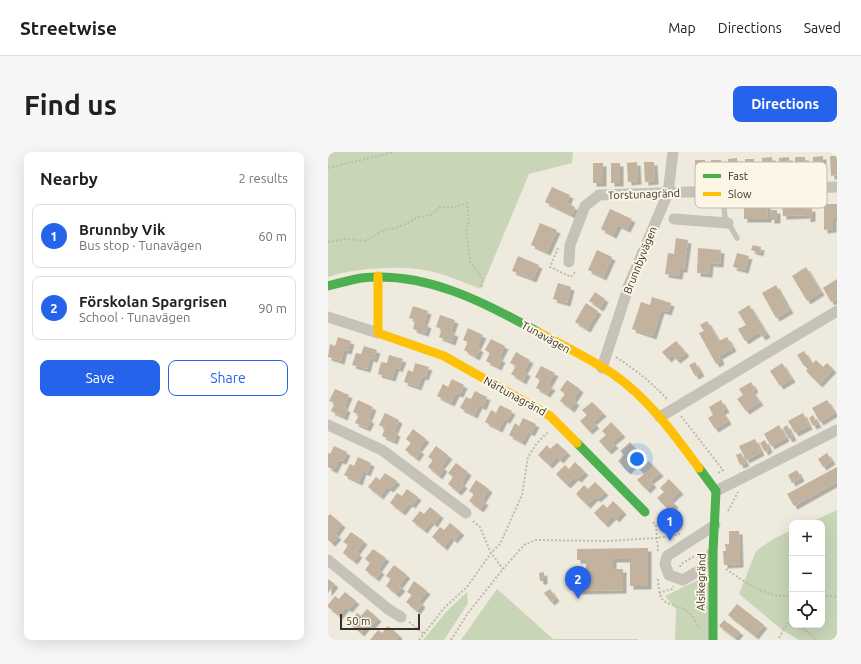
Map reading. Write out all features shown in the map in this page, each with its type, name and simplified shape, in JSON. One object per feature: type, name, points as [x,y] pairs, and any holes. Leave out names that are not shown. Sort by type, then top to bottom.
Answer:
[{"type":"street","name":"Brunnbyvägen","points":[[602,368],[629,285],[668,193],[673,152]]},
{"type":"street","name":"Torstunagränd","points":[[827,187],[837,187]]},
{"type":"street","name":"Torstunagränd","points":[[573,265],[570,246],[586,206],[599,195],[695,192]]},
{"type":"street","points":[[674,219],[728,223]]},
{"type":"street","points":[[378,276],[378,333]]},
{"type":"street","name":"Tunavägen","points":[[328,286],[341,281],[378,276],[416,279],[441,285],[478,300],[602,368],[630,387],[660,417],[716,491]]},
{"type":"street","points":[[660,417],[837,311]]},
{"type":"street","name":"Närtunagränd","points":[[328,317],[444,356],[550,416],[645,512]]},
{"type":"street","points":[[328,425],[382,450],[466,513]]},
{"type":"street","points":[[713,552],[703,568],[683,580],[669,575],[665,564],[667,556],[715,525],[716,491],[837,430]]},
{"type":"street","name":"Alsikegränd","points":[[713,640],[713,552],[715,525]]},
{"type":"street","points":[[328,560],[388,609],[401,617]]},
{"type":"lane","points":[[724,208],[725,217],[737,238]]},
{"type":"path","points":[[328,168],[395,152]]},
{"type":"path","points":[[328,242],[346,239],[366,241],[384,230],[395,228],[418,217],[431,215],[440,207],[455,206],[467,203],[469,218],[466,231],[470,262],[483,279],[478,300]]},
{"type":"path","points":[[559,247],[550,267],[571,277],[573,265]]},
{"type":"path","points":[[419,640],[445,607],[467,588],[491,553],[500,544],[522,495],[528,457],[537,443],[557,423]]},
{"type":"path","points":[[645,512],[656,526],[658,554]]},
{"type":"path","points":[[466,513],[480,527],[491,553],[503,569]]},
{"type":"path","points":[[451,640],[468,613],[524,545],[536,540],[607,541],[657,538]]},
{"type":"path","points":[[722,565],[761,591],[782,596],[789,596]]},
{"type":"path","points":[[658,577],[659,593],[663,601],[690,613],[701,632]]},
{"type":"path","points":[[825,595],[837,597]]},
{"type":"path","points":[[401,617],[424,634]]},
{"type":"path","points":[[779,638],[789,621]]},
{"type":"path","points":[[801,628],[817,640]]},
{"type":"green space","points":[[328,152],[573,152],[572,163],[529,174],[481,289],[441,274],[414,269],[369,269],[328,277]]},
{"type":"green space","points":[[837,510],[837,640],[799,640],[781,629],[739,594],[756,551],[773,539],[789,531],[789,628],[825,628],[825,520],[815,520]]},
{"type":"green space","points":[[708,575],[717,640],[675,640],[676,609],[665,596]]},
{"type":"green space","points":[[497,589],[553,639],[638,640],[461,640]]},
{"type":"green space","points":[[467,592],[468,603],[444,640],[423,640],[447,611]]},
{"type":"building","points":[[823,156],[823,162],[813,162],[813,157]]},
{"type":"building","points":[[830,156],[837,156],[837,175],[831,176]]},
{"type":"building","points":[[772,157],[772,162],[762,162],[762,158]]},
{"type":"building","points":[[789,157],[789,162],[779,162],[779,158]]},
{"type":"building","points":[[795,157],[805,157],[805,162],[795,162]]},
{"type":"building","points":[[737,158],[737,162],[728,162],[728,159]]},
{"type":"building","points":[[745,159],[754,159],[754,162],[745,162]]},
{"type":"building","points":[[695,160],[705,160],[705,162],[695,162]]},
{"type":"building","points":[[711,160],[721,160],[721,162],[711,162]]},
{"type":"building","points":[[637,162],[638,181],[628,182],[627,163]]},
{"type":"building","points":[[644,162],[654,162],[655,181],[645,182]]},
{"type":"building","points":[[593,163],[603,163],[603,183],[593,183]]},
{"type":"building","points":[[611,163],[620,163],[620,183],[611,183]]},
{"type":"building","points":[[552,187],[570,195],[567,203],[575,207],[572,215],[545,202]]},
{"type":"building","points":[[827,204],[837,204],[837,218],[833,218],[833,229],[824,230],[824,208],[827,208]]},
{"type":"building","points":[[744,208],[767,208],[768,219],[744,219]]},
{"type":"building","points":[[782,208],[812,208],[812,218],[807,219],[807,215],[783,216]]},
{"type":"building","points":[[610,209],[632,219],[627,229],[618,225],[613,235],[601,229]]},
{"type":"building","points":[[771,210],[777,210],[777,220],[771,220]]},
{"type":"building","points":[[540,223],[557,230],[547,252],[531,245]]},
{"type":"building","points":[[676,238],[688,240],[684,269],[680,269],[679,276],[665,274],[668,253],[674,254]]},
{"type":"building","points":[[753,245],[761,247],[760,253],[751,250]]},
{"type":"building","points":[[698,248],[721,250],[720,264],[710,263],[709,274],[697,273]]},
{"type":"building","points":[[597,250],[612,257],[603,277],[588,270]]},
{"type":"building","points":[[737,253],[749,256],[745,270],[733,267]]},
{"type":"building","points":[[518,256],[539,265],[533,279],[512,271]]},
{"type":"building","points":[[806,267],[821,292],[807,301],[792,276]]},
{"type":"building","points":[[837,279],[837,299],[831,302],[823,288]]},
{"type":"building","points":[[558,283],[571,287],[567,303],[553,299]]},
{"type":"building","points":[[776,285],[790,310],[776,318],[762,293]]},
{"type":"building","points":[[595,292],[605,299],[600,308],[589,301]]},
{"type":"building","points":[[652,297],[671,303],[668,312],[661,310],[653,336],[632,329],[641,302],[650,305]]},
{"type":"building","points":[[586,303],[598,311],[587,329],[575,322]]},
{"type":"building","points":[[749,305],[767,334],[762,337],[759,332],[745,341],[738,329],[746,325],[738,312]]},
{"type":"building","points":[[413,306],[428,311],[424,323],[428,325],[425,333],[413,329],[415,320],[409,318]]},
{"type":"building","points":[[440,315],[455,320],[451,332],[455,333],[452,342],[439,337],[442,329],[436,327]]},
{"type":"building","points":[[707,321],[719,341],[727,337],[733,348],[719,356],[721,361],[716,364],[699,333],[704,331],[700,325]]},
{"type":"building","points":[[468,328],[483,335],[477,347],[480,349],[476,357],[464,350],[468,342],[463,340]]},
{"type":"building","points":[[338,337],[351,341],[348,351],[344,350],[341,361],[328,357],[330,344],[335,346]]},
{"type":"building","points":[[491,339],[505,346],[499,358],[502,359],[498,367],[486,361],[490,353],[485,350]]},
{"type":"building","points":[[676,341],[686,353],[677,360],[672,355],[668,359],[662,352]]},
{"type":"building","points":[[364,346],[377,350],[374,359],[370,358],[367,369],[352,365],[356,353],[361,354]]},
{"type":"building","points":[[804,351],[811,362],[804,366],[797,355]]},
{"type":"building","points":[[516,352],[530,360],[524,371],[527,373],[523,381],[511,374],[516,366],[510,363]]},
{"type":"building","points":[[389,355],[403,359],[399,369],[396,367],[392,378],[378,374],[381,362],[387,363]]},
{"type":"building","points":[[816,360],[823,367],[827,363],[833,369],[819,384],[806,371]]},
{"type":"building","points":[[695,362],[701,373],[695,376],[689,365]]},
{"type":"building","points":[[415,363],[429,367],[425,377],[422,376],[418,387],[404,382],[408,370],[413,372]]},
{"type":"building","points":[[782,363],[792,379],[780,386],[770,371]]},
{"type":"building","points":[[541,366],[555,373],[548,385],[552,387],[547,394],[536,388],[540,380],[535,377]]},
{"type":"building","points":[[452,379],[464,385],[460,394],[456,393],[451,403],[437,396],[443,384],[448,387]]},
{"type":"building","points":[[567,380],[580,389],[573,400],[576,402],[571,409],[560,401],[565,394],[560,390]]},
{"type":"building","points":[[751,382],[755,389],[752,391],[760,402],[746,411],[737,399],[743,395],[739,389]]},
{"type":"building","points":[[335,389],[349,395],[344,407],[347,409],[344,417],[331,411],[335,403],[329,401]]},
{"type":"building","points":[[475,391],[487,397],[483,407],[479,405],[474,415],[460,408],[466,397],[471,399]]},
{"type":"building","points":[[358,400],[373,407],[368,419],[371,420],[367,428],[355,423],[359,415],[353,412]]},
{"type":"building","points":[[721,400],[726,409],[722,411],[728,421],[715,429],[708,418],[713,415],[709,407]]},
{"type":"building","points":[[827,400],[835,413],[820,422],[812,408]]},
{"type":"building","points":[[592,402],[603,413],[593,422],[596,425],[589,431],[580,421],[587,415],[582,410]]},
{"type":"building","points":[[500,405],[512,411],[507,420],[504,419],[499,429],[485,422],[491,410],[496,413]]},
{"type":"building","points":[[385,413],[399,420],[394,432],[397,433],[394,441],[382,436],[385,428],[379,425]]},
{"type":"building","points":[[803,413],[809,426],[795,433],[788,421]]},
{"type":"building","points":[[813,415],[818,424],[813,426],[809,418]]},
{"type":"building","points":[[523,418],[536,424],[531,433],[528,431],[522,442],[509,435],[515,423],[519,426]]},
{"type":"building","points":[[611,422],[622,434],[612,442],[615,445],[608,451],[599,441],[606,435],[602,431]]},
{"type":"building","points":[[779,425],[786,438],[771,446],[764,434]]},
{"type":"building","points":[[787,425],[793,437],[789,439],[783,428]]},
{"type":"building","points":[[413,429],[426,439],[418,449],[421,451],[416,458],[405,450],[411,443],[406,439]]},
{"type":"building","points":[[755,439],[761,452],[746,460],[739,446]]},
{"type":"building","points":[[765,440],[769,449],[765,452],[760,443]]},
{"type":"building","points":[[630,442],[640,454],[631,462],[633,465],[627,471],[618,461],[624,455],[620,451]]},
{"type":"building","points":[[557,443],[567,452],[560,460],[557,457],[549,465],[538,455],[547,445],[550,449]]},
{"type":"building","points":[[334,446],[347,452],[343,461],[339,460],[334,470],[328,467],[328,453],[330,454]]},
{"type":"building","points":[[436,446],[449,456],[441,466],[444,468],[439,476],[428,467],[433,460],[428,457]]},
{"type":"building","points":[[741,453],[746,463],[740,465],[736,455]]},
{"type":"building","points":[[827,453],[832,461],[823,467],[818,459]]},
{"type":"building","points":[[358,457],[371,463],[367,473],[363,471],[359,482],[344,475],[350,464],[354,466]]},
{"type":"building","points":[[649,461],[660,473],[650,481],[653,484],[647,490],[637,480],[644,474],[640,470]]},
{"type":"building","points":[[575,462],[585,472],[578,479],[575,477],[567,485],[556,474],[565,465],[569,469]]},
{"type":"building","points":[[456,463],[468,472],[461,483],[464,485],[458,492],[448,484],[453,477],[448,473]]},
{"type":"building","points":[[837,467],[837,482],[794,506],[787,494]]},
{"type":"building","points":[[797,470],[801,478],[792,483],[788,475]]},
{"type":"building","points":[[385,473],[397,481],[390,489],[387,487],[380,496],[368,487],[376,477],[380,480]]},
{"type":"building","points":[[669,479],[680,491],[670,500],[675,504],[669,510],[657,498],[664,492],[660,488]]},
{"type":"building","points":[[476,480],[489,489],[482,500],[485,502],[480,509],[469,501],[474,494],[469,491]]},
{"type":"building","points":[[595,482],[605,492],[597,499],[595,497],[587,505],[576,494],[584,485],[588,489]]},
{"type":"building","points":[[407,489],[418,497],[412,505],[409,503],[402,512],[390,503],[397,493],[402,496]]},
{"type":"building","points":[[613,501],[623,511],[616,519],[613,516],[605,524],[594,513],[603,504],[607,508]]},
{"type":"building","points":[[430,507],[440,515],[434,524],[431,521],[424,530],[412,521],[420,511],[424,514]]},
{"type":"building","points":[[330,514],[342,524],[335,534],[338,536],[332,543],[328,540],[328,516]]},
{"type":"building","points":[[450,523],[461,532],[454,540],[451,537],[444,547],[432,537],[440,527],[444,530]]},
{"type":"building","points":[[729,531],[739,531],[740,564],[724,565],[723,551],[726,551],[725,544],[729,544]]},
{"type":"building","points":[[351,532],[364,541],[356,552],[359,554],[354,561],[343,553],[348,545],[343,542]]},
{"type":"building","points":[[648,548],[648,586],[630,586],[630,559],[613,559],[613,569],[623,569],[623,590],[575,591],[575,569],[586,569],[586,560],[577,560],[577,549]]},
{"type":"building","points":[[373,549],[386,558],[378,569],[381,571],[376,578],[365,570],[370,563],[365,559]]},
{"type":"building","points":[[394,565],[407,575],[399,585],[402,588],[396,594],[386,586],[391,579],[386,576]]},
{"type":"building","points":[[544,572],[544,581],[540,581],[539,573]]},
{"type":"building","points":[[328,579],[335,584],[328,593]]},
{"type":"building","points":[[414,581],[427,591],[419,601],[422,604],[417,611],[406,602],[412,595],[407,592]]},
{"type":"building","points":[[550,589],[556,598],[551,602],[544,593]]},
{"type":"building","points":[[345,592],[356,601],[349,609],[346,607],[339,616],[328,607],[328,605],[335,596],[339,599]]},
{"type":"building","points":[[737,604],[764,625],[755,636],[728,615]]},
{"type":"building","points":[[367,609],[378,618],[371,626],[368,624],[361,633],[349,623],[357,613],[361,616]]},
{"type":"building","points":[[724,620],[740,632],[735,638],[719,626]]},
{"type":"building","points":[[388,626],[399,635],[395,640],[370,640],[378,630],[382,633]]},
{"type":"traffic: fast","points":[[328,286],[361,278],[385,277],[408,279],[431,284],[475,300],[538,332]]},
{"type":"traffic: fast","points":[[577,443],[645,512]]},
{"type":"traffic: fast","points":[[699,468],[716,491],[713,552],[713,640]]},
{"type":"traffic: slow","points":[[378,276],[378,333],[444,356],[550,416],[577,443]]},
{"type":"traffic: slow","points":[[538,332],[613,374],[638,394],[660,417],[699,468]]},
{"type":"place","name":"Brunnby Vik","points":[[670,541]]},
{"type":"place","name":"Förskolan Spargrisen","points":[[578,599]]}]
